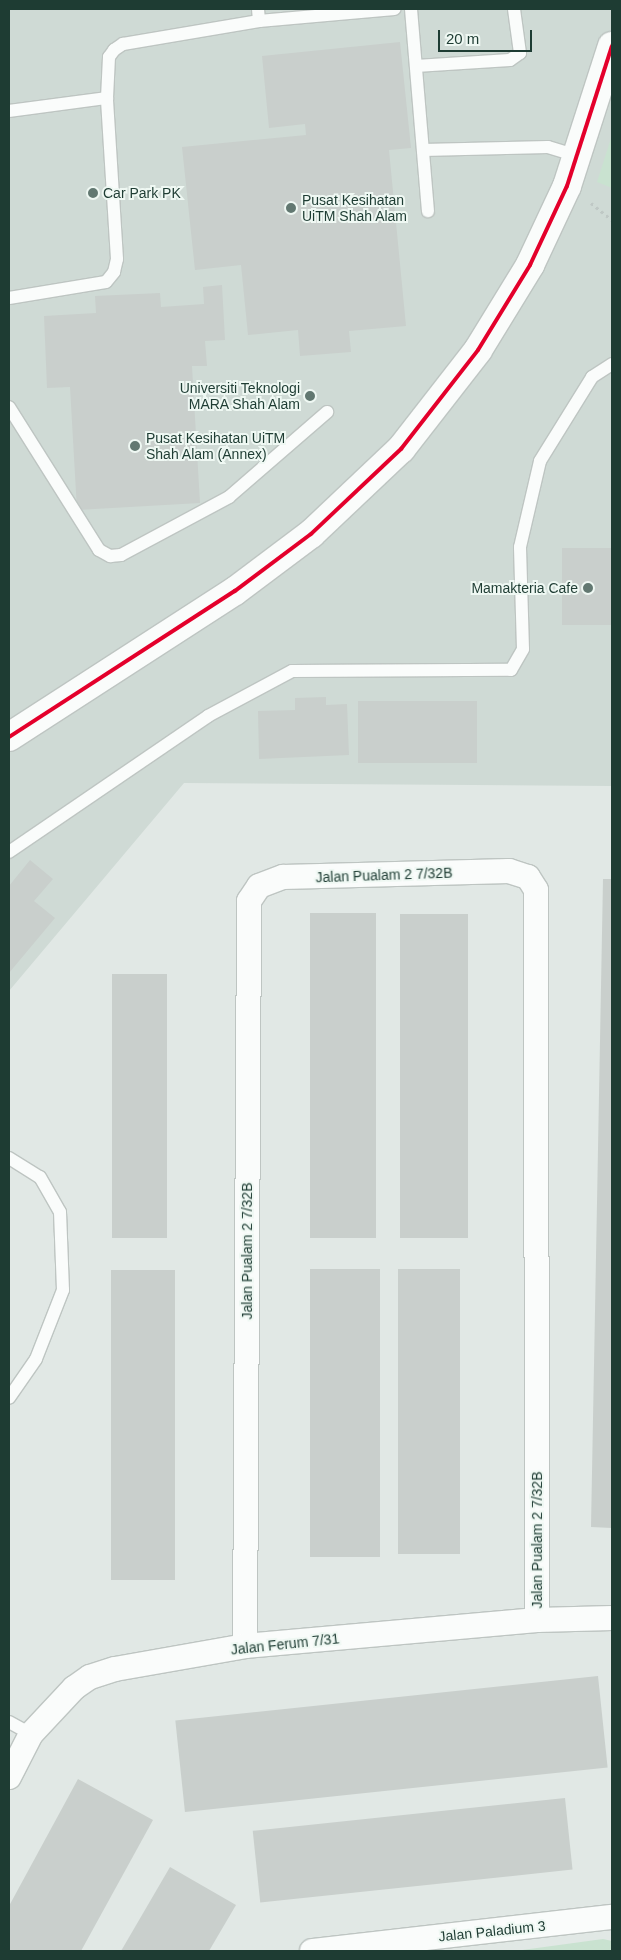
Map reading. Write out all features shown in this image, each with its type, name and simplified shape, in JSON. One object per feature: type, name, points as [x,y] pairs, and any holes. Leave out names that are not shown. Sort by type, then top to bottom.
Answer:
[{"type":"street","points":[[9,737],[235,590],[311,534],[401,449],[478,350],[530,265],[578,156],[612,46]]},
{"type":"street","name":"Jalan Pualam 2 7/32B","points":[[245,1646],[249,900],[259,886],[283,878],[509,871],[528,877],[536,890],[537,1620]]},
{"type":"street","name":"Jalan Ferum 7/31","points":[[9,1777],[31,1734],[74,1688],[90,1677],[245,1646],[537,1620],[612,1618]]},
{"type":"street","name":"Jalan Paladium 3","points":[[312,1951],[612,1917]]},
{"type":"lane","points":[[9,298],[106,282],[114,272],[117,259],[107,98],[108,57],[123,44],[259,15],[394,9]]},
{"type":"lane","points":[[412,9],[428,211]]},
{"type":"lane","points":[[416,66],[510,60],[520,53],[514,9]]},
{"type":"lane","points":[[9,111],[107,98]]},
{"type":"lane","points":[[423,150],[548,147],[578,156]]},
{"type":"lane","points":[[9,852],[208,716],[292,671],[511,670],[523,648],[520,547],[540,461],[592,377],[612,364]]},
{"type":"lane","points":[[9,407],[99,550],[110,556],[121,555],[229,497],[327,412]]},
{"type":"lane","points":[[9,1158],[40,1177],[60,1212],[63,1290],[36,1359],[9,1398]]},
{"type":"lane","points":[[9,1722],[31,1734]]},
{"type":"shaded area","name":"Universiti Teknologi MARA Shah Alam","points":[[9,9],[612,9],[612,786],[184,783],[9,991]]},
{"type":"green space","points":[[612,135],[612,188],[597,182]]},
{"type":"green space","points":[[603,1939],[612,1941],[612,1951],[515,1951]]},
{"type":"building","name":"Pusat Kesihatan UiTM Shah Alam","points":[[400,42],[411,148],[389,150],[406,326],[349,331],[351,352],[300,356],[298,330],[248,335],[241,265],[195,270],[182,147],[306,135],[305,124],[269,128],[262,56]]},
{"type":"building","name":"Pusat Kesihatan UiTM Shah Alam (Annex)","points":[[222,285],[225,340],[205,341],[207,366],[192,366],[200,503],[77,510],[70,387],[47,388],[44,316],[96,313],[95,296],[160,293],[161,307],[204,304],[203,287]]},
{"type":"building","name":"Mamakteria Cafe","points":[[562,548],[612,548],[612,625],[562,625]]},
{"type":"building","points":[[326,697],[326,705],[347,704],[349,755],[259,759],[258,711],[295,710],[295,698]]},
{"type":"building","points":[[358,701],[477,701],[477,763],[358,763]]},
{"type":"building","points":[[30,860],[53,879],[34,901],[55,918],[9,973],[9,886]]},
{"type":"building","points":[[603,879],[612,879],[612,1528],[591,1527]]},
{"type":"building","points":[[310,913],[376,913],[376,1238],[310,1238]]},
{"type":"building","points":[[400,914],[468,914],[468,1238],[400,1238]]},
{"type":"building","points":[[112,974],[167,974],[167,1238],[112,1238]]},
{"type":"building","points":[[310,1269],[380,1269],[380,1557],[310,1557]]},
{"type":"building","points":[[398,1269],[460,1269],[460,1554],[398,1554]]},
{"type":"building","points":[[111,1270],[175,1270],[175,1580],[111,1580]]},
{"type":"building","points":[[598,1676],[608,1767],[185,1812],[175,1720]]},
{"type":"building","points":[[78,1779],[153,1820],[81,1951],[9,1951],[9,1906]]},
{"type":"building","points":[[565,1798],[573,1870],[260,1902],[253,1831]]},
{"type":"building","points":[[170,1867],[236,1905],[209,1951],[121,1951]]},
{"type":"transit line","points":[[9,737],[235,591],[311,534],[401,449],[478,350],[530,265],[567,186],[612,46]]},
{"type":"place","name":"Car Park PK","points":[[93,193]]},
{"type":"place","name":"Pusat Kesihatan UiTM Shah Alam","points":[[291,208]]},
{"type":"place","name":"Universiti Teknologi MARA Shah Alam","points":[[310,396]]},
{"type":"place","name":"Pusat Kesihatan UiTM Shah Alam (Annex)","points":[[135,446]]},
{"type":"place","name":"Mamakteria Cafe","points":[[588,588]]}]
